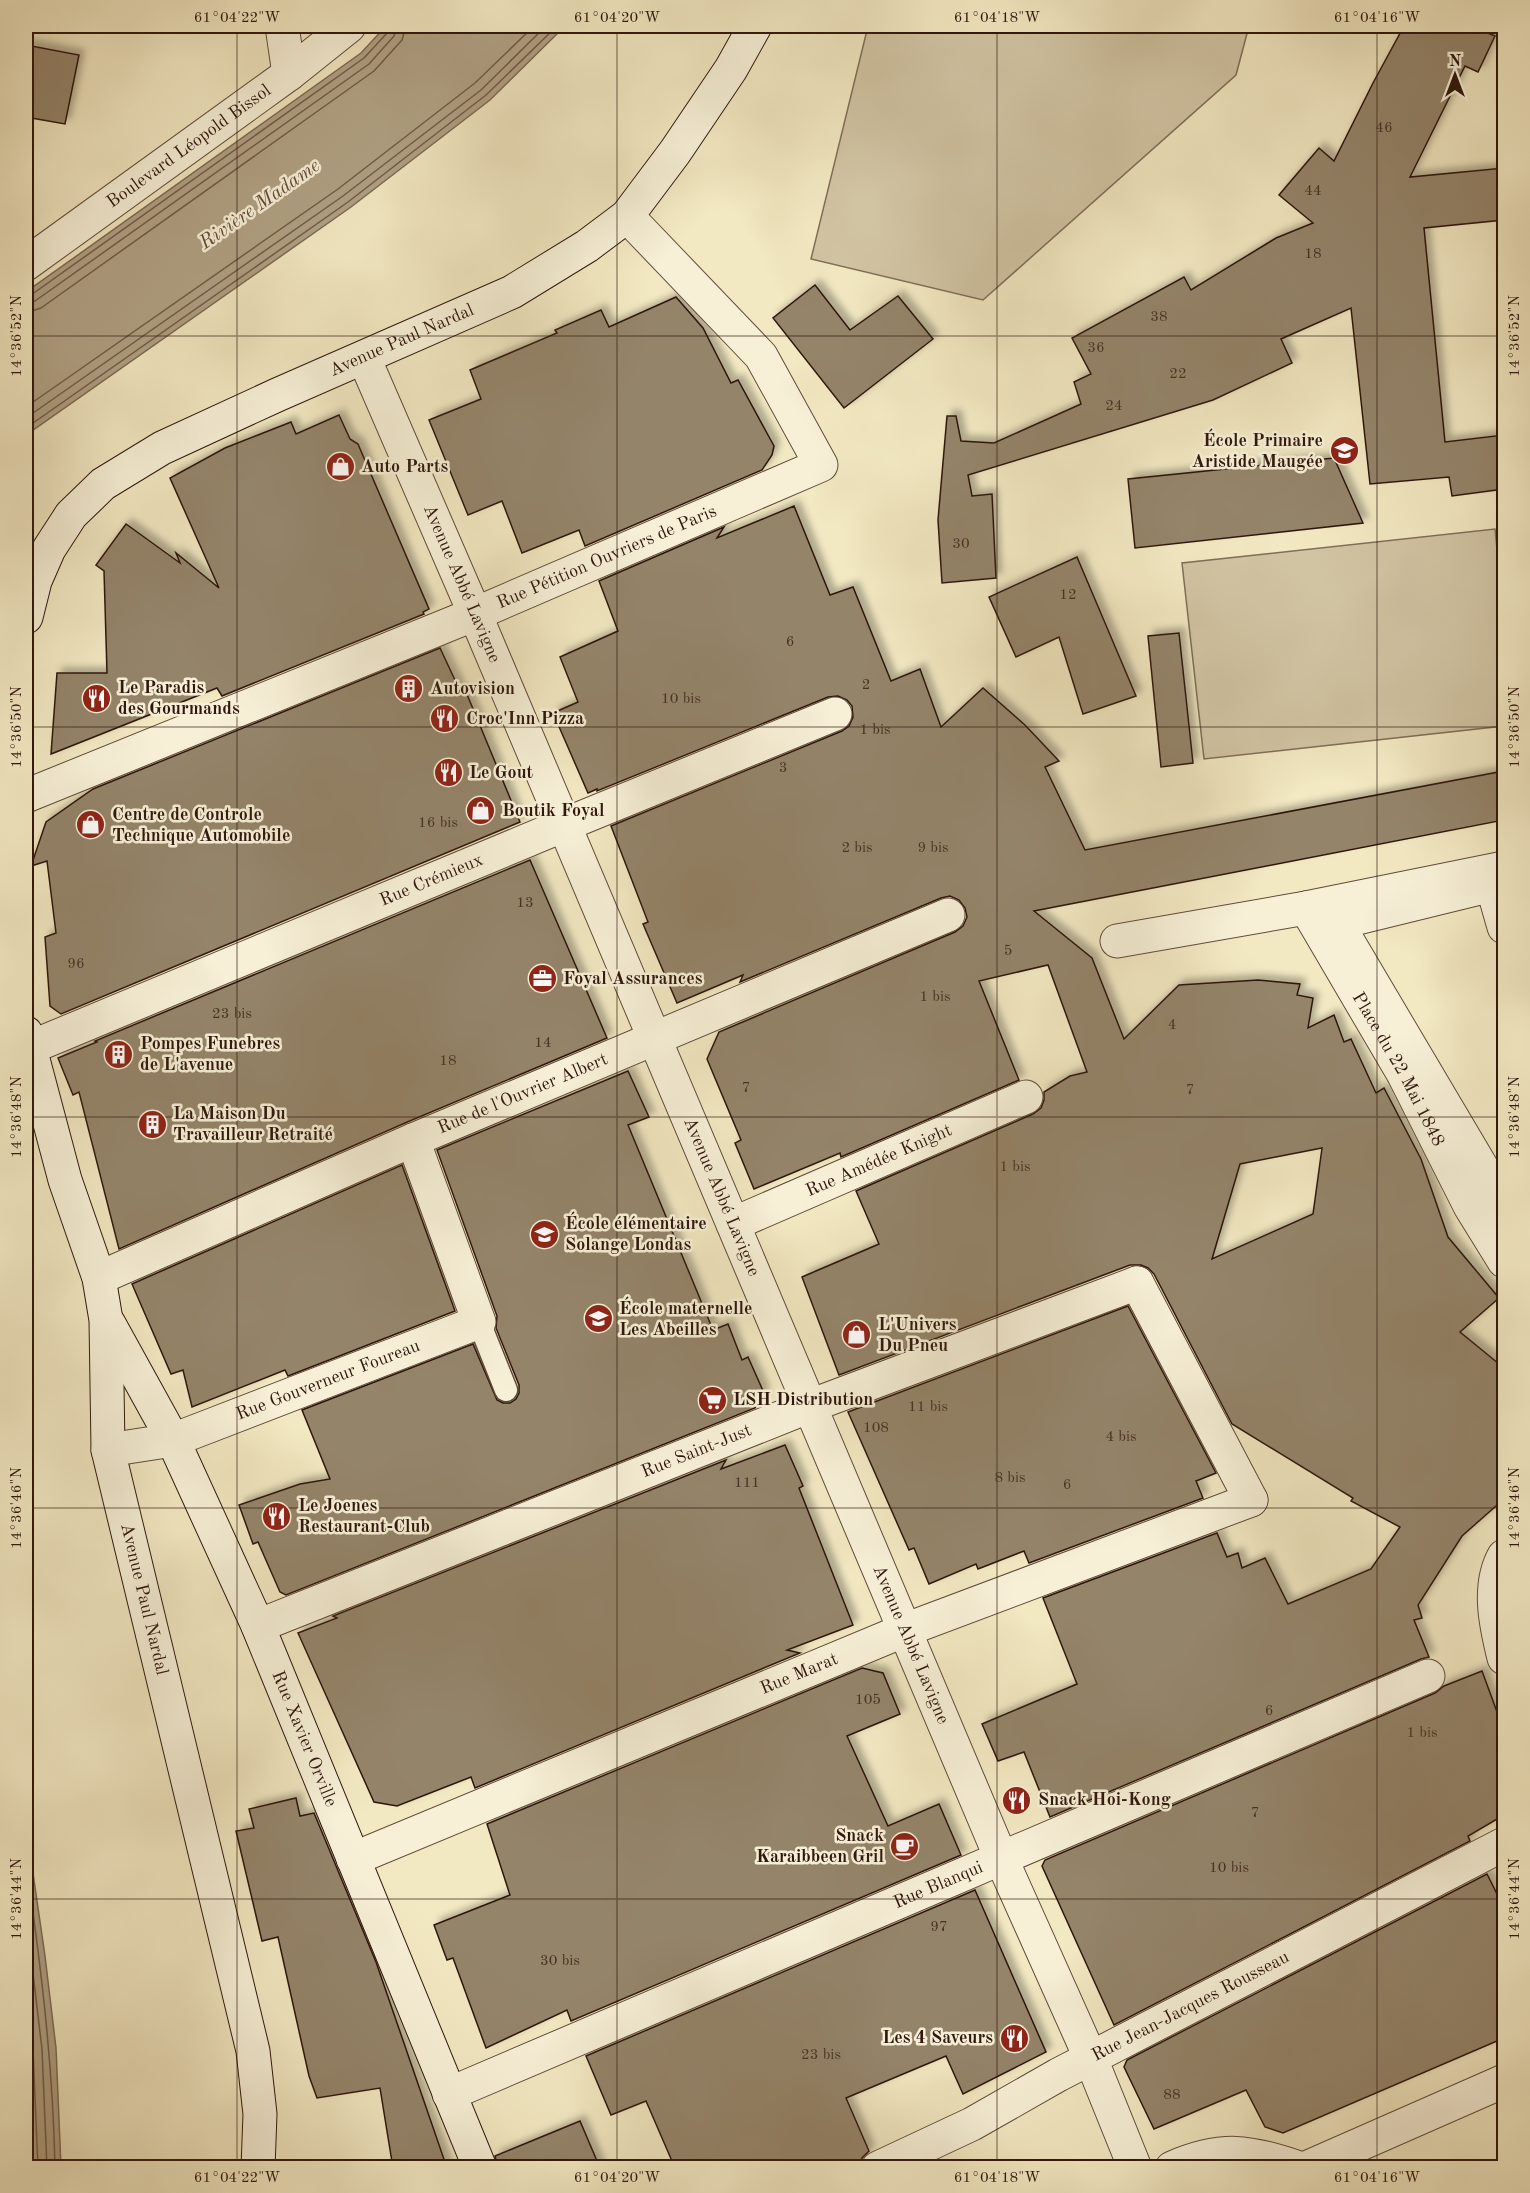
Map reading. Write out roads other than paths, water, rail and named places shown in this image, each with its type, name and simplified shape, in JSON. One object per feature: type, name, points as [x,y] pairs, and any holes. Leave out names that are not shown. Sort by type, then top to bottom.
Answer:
[{"type":"street","points":[[282,26],[289,74]]},
{"type":"street","name":"Boulevard Léopold Bissol","points":[[26,264],[289,74],[350,26]]},
{"type":"street","name":"Avenue Paul Nardal","points":[[26,617],[35,581],[49,549],[71,514],[103,484],[162,448],[512,292],[587,246],[627,216],[675,152],[731,69],[755,26]]},
{"type":"street","name":"Rue Pétition Ouvriers de Paris","points":[[26,796],[475,614],[821,465],[761,356],[627,216]]},
{"type":"street","name":"Avenue Abbé Lavigne","points":[[364,358],[475,614],[1001,1858],[1091,2059],[1135,2168]]},
{"type":"street","name":"Rue Crémieux","points":[[27,1040],[835,714]]},
{"type":"street","points":[[1306,908],[1337,923],[1500,878]]},
{"type":"street","points":[[1117,940],[1500,878]]},
{"type":"street","points":[[1500,878],[1504,927]]},
{"type":"street","name":"Place du 22 Mai 1848","points":[[1306,908],[1404,1075],[1470,1206],[1504,1261]]},
{"type":"street","name":"Rue de l'Ouvrier Albert","points":[[99,1278],[413,1140],[948,915]]},
{"type":"street","name":"Place du 22 Mai 1848","points":[[1337,923],[1504,1204]]},
{"type":"street","name":"Avenue Paul Nardal","points":[[27,1040],[65,1180],[99,1278],[106,1320],[108,1450],[253,2051],[260,2114],[258,2168]]},
{"type":"street","name":"Rue Amédée Knight","points":[[733,1224],[1026,1097]]},
{"type":"street","points":[[413,1140],[479,1322]]},
{"type":"street","name":"Rue Saint-Just","points":[[258,1626],[810,1406],[1137,1283],[1251,1500]]},
{"type":"street","name":"Rue Xavier Orville","points":[[106,1320],[173,1440],[258,1626],[480,2168]]},
{"type":"street","name":"Rue Gouverneur Foureau","points":[[108,1450],[173,1440],[479,1322]]},
{"type":"street","name":"Rue Marat","points":[[353,1859],[904,1630],[1251,1500]]},
{"type":"street","points":[[1504,1556],[1496,1577],[1495,1607],[1504,1658]]},
{"type":"street","name":"Rue Blanqui","points":[[449,2094],[1428,1676]]},
{"type":"street","name":"Rue Jean-Jacques Rousseau","points":[[879,2168],[972,2124],[1058,2075],[1504,1844]]},
{"type":"street","points":[[1306,2168],[1504,2081]]},
{"type":"street","points":[[1172,2168],[1224,2152],[1246,2152],[1299,2168]]},
{"type":"lane","points":[[479,1322],[506,1390]]},
{"type":"water","name":"Rivière Madame","points":[[386,26],[565,26],[490,100],[351,207],[26,435],[26,292],[361,53]]},
{"type":"water","points":[[26,1825],[56,2048],[61,2167],[26,2167]]},
{"type":"place","name":"École Primaire Aristide Maugée","points":[[1344,451]]},
{"type":"place","name":"Auto Parts","points":[[340,467]]},
{"type":"place","name":"Autovision","points":[[409,689]]},
{"type":"place","name":"Le Paradis des Gourmands","points":[[97,698]]},
{"type":"place","name":"Croc'Inn Pizza","points":[[445,719]]},
{"type":"place","name":"Le Gout","points":[[448,773]]},
{"type":"place","name":"Boutik Foyal","points":[[481,811]]},
{"type":"place","name":"Centre de Controle Technique Automobile","points":[[91,825]]},
{"type":"place","name":"Foyal Assurances","points":[[542,979]]},
{"type":"place","name":"Pompes Funebres de L'avenue","points":[[119,1054]]},
{"type":"place","name":"La Maison Du Travailleur Retraité","points":[[152,1124]]},
{"type":"place","name":"École élémentaire Solange Londas","points":[[544,1234]]},
{"type":"place","name":"École maternelle Les Abeilles","points":[[598,1319]]},
{"type":"place","name":"L'Univers Du Pneu","points":[[857,1335]]},
{"type":"place","name":"LSH Distribution","points":[[712,1400]]},
{"type":"place","name":"Le Joenes Restaurant-Club","points":[[277,1516]]},
{"type":"place","name":"Snack Hoi-Kong","points":[[1017,1800]]},
{"type":"place","name":"Snack Karaibbeen Gril","points":[[905,1846]]},
{"type":"place","name":"Les 4 Saveurs","points":[[1014,2038]]}]
